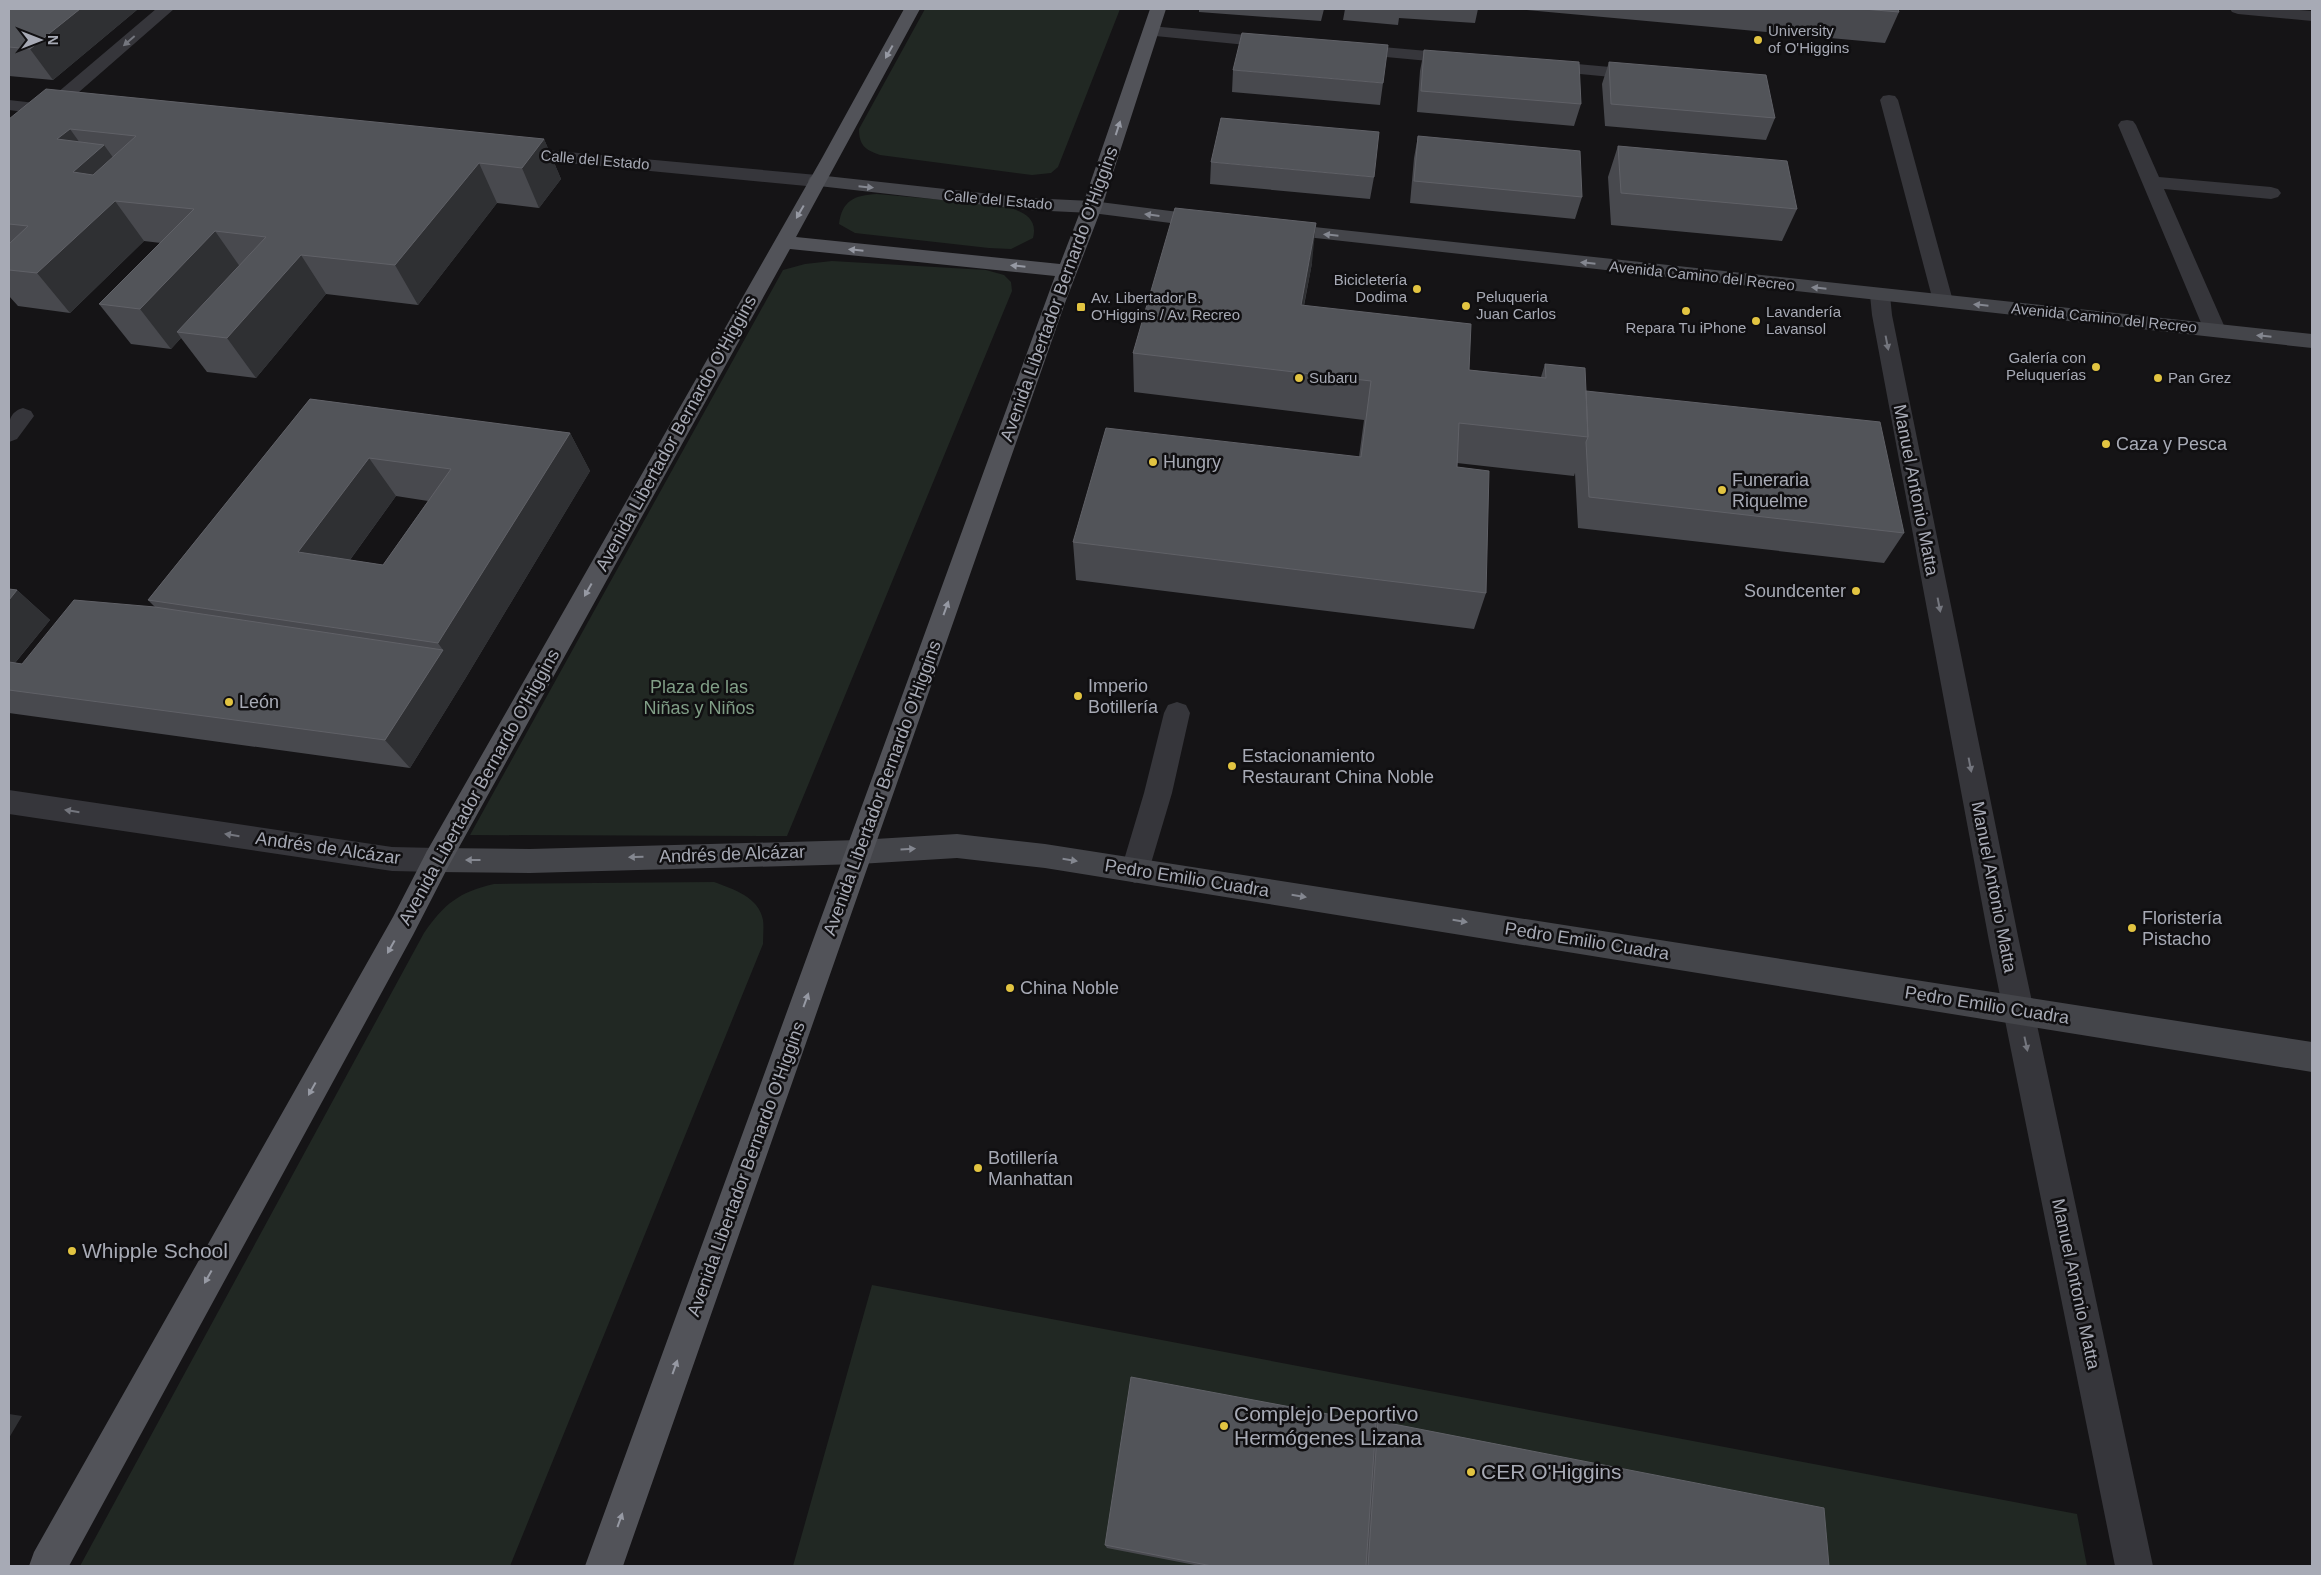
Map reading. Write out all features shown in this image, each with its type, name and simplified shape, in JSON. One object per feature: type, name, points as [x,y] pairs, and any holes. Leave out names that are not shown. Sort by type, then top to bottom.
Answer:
[{"type":"main road","name":"Avenida Libertador Bernardo O'Higgins","points":[[48,1566],[403,926],[437,860],[912,9]]},
{"type":"main road","name":"Avenida Libertador Bernardo O'Higgins","points":[[604,1566],[1067,271],[1092,207],[1158,9]]},
{"type":"main road","points":[[783,242],[1067,271]]},
{"type":"street","points":[[9,139],[48,109],[166,9]]},
{"type":"street","points":[[2238,9],[2311,19]]},
{"type":"street","points":[[1151,30],[1290,44]]},
{"type":"street","points":[[1329,48],[1475,60]]},
{"type":"street","points":[[1523,64],[1660,76]]},
{"type":"street","points":[[1889,100],[1943,300]]},
{"type":"street","points":[[9,105],[78,112]]},
{"type":"street","points":[[2127,125],[2215,330]]},
{"type":"street","name":"Calle del Estado","points":[[493,151],[817,181],[1028,204],[1092,207]]},
{"type":"street","points":[[2152,182],[2271,193]]},
{"type":"street","points":[[1092,207],[1225,224]]},
{"type":"street","name":"Avenida Camino del Recreo","points":[[1254,227],[2312,341]]},
{"type":"street","name":"Manuel Antonio Matta","points":[[1880,295],[1885,334],[2019,1010],[2134,1566]]},
{"type":"street","points":[[9,434],[23,416]]},
{"type":"street","points":[[1135,870],[1158,794],[1177,713]]},
{"type":"street","name":"Andrés de Alcázar","points":[[9,802],[392,859],[530,861],[764,852],[859,852]]},
{"type":"street","name":"Pedro Emilio Cuadra","points":[[859,852],[957,846],[1046,856],[2312,1057]]},
{"type":"green space","points":[[925,9],[1120,9],[1058,167],[1051,173],[1032,175],[880,155],[864,146],[860,139],[859,129]]},
{"type":"green space","points":[[877,194],[1000,205],[1020,212],[1030,219],[1034,230],[1033,238],[1011,249],[989,248],[855,233],[839,224],[843,210],[851,201],[862,196]]},
{"type":"green space","name":"Plaza de las Niñas y Niños","points":[[832,261],[986,270],[1004,275],[1011,282],[1012,291],[787,836],[470,835],[783,270],[805,264]]},
{"type":"green space","points":[[714,882],[744,895],[756,905],[761,912],[763,920],[763,944],[510,1566],[80,1566],[424,933],[438,914],[462,895],[494,884]]},
{"type":"green space","name":"Complejo Deportivo Hermógenes Lizana","points":[[872,1285],[2077,1514],[2087,1566],[793,1566]]},
{"type":"building","points":[[9,9],[80,9],[30,49],[9,47]]},
{"type":"building","points":[[1863,9],[1898,9],[1899,12]]},
{"type":"building","points":[[1242,33],[1388,45],[1383,83],[1233,70]]},
{"type":"building","points":[[1424,50],[1579,62],[1581,104],[1421,91]]},
{"type":"building","points":[[1609,62],[1766,75],[1775,118],[1611,104]]},
{"type":"building","points":[[46,89],[544,139],[522,168],[479,163],[395,265],[301,255],[227,338],[177,332],[266,237],[215,231],[140,309],[99,304],[194,209],[115,201],[37,273],[9,270],[9,244],[28,226],[9,224],[9,119]],"holes":[[[70,129],[136,136],[93,175],[73,172],[104,145],[57,139]]]},
{"type":"building","points":[[1221,118],[1379,132],[1374,177],[1211,162]]},
{"type":"building","points":[[1418,136],[1580,151],[1582,197],[1414,181]]},
{"type":"building","points":[[1618,146],[1787,161],[1797,209],[1621,193]]},
{"type":"building","points":[[1175,208],[1316,223],[1301,305],[1471,324],[1469,370],[1546,378],[1545,364],[1585,368],[1588,437],[1459,423],[1457,467],[1489,471],[1486,593],[1073,542],[1106,428],[1361,457],[1371,381],[1133,353]]},
{"type":"building","name":"Funeraria Riquelme","points":[[1586,391],[1880,422],[1904,533],[1589,497]]},
{"type":"building","points":[[310,399],[570,433],[438,643],[148,600]],"holes":[[[369,458],[451,469],[383,565],[298,552]]]},
{"type":"building","points":[[9,589],[17,590],[9,600]]},
{"type":"building","name":"León","points":[[74,600],[155,607],[443,650],[385,740],[9,690],[9,662],[22,664]]},
{"type":"building","points":[[1131,1377],[1376,1423],[1366,1566],[1212,1566],[1105,1545]]},
{"type":"building","name":"CER O'Higgins","points":[[1378,1421],[1824,1508],[1829,1566],[1368,1566]]},
{"type":"place","name":"University of O'Higgins","points":[[1758,40]]},
{"type":"place","name":"Bicicletería Dodima","points":[[1417,289]]},
{"type":"place","name":"Peluqueria Juan Carlos","points":[[1466,306]]},
{"type":"place","name":"Av. Libertador B. O'Higgins / Av. Recreo","points":[[1081,307]]},
{"type":"place","name":"Repara Tu iPhone","points":[[1686,311]]},
{"type":"place","name":"Lavandería Lavansol","points":[[1756,321]]},
{"type":"place","name":"Galería con Peluquerías","points":[[2096,367]]},
{"type":"place","name":"Subaru","points":[[1299,378]]},
{"type":"place","name":"Pan Grez","points":[[2158,378]]},
{"type":"place","name":"Caza y Pesca","points":[[2106,444]]},
{"type":"place","name":"Hungry","points":[[1153,462]]},
{"type":"place","name":"Funeraria Riquelme","points":[[1722,490]]},
{"type":"place","name":"Soundcenter","points":[[1856,591]]},
{"type":"place","name":"Imperio Botillería","points":[[1078,696]]},
{"type":"place","name":"León","points":[[229,702]]},
{"type":"place","name":"Estacionamiento Restaurant China Noble","points":[[1232,766]]},
{"type":"place","name":"Floristería Pistacho","points":[[2132,928]]},
{"type":"place","name":"China Noble","points":[[1010,988]]},
{"type":"place","name":"Botillería Manhattan","points":[[978,1168]]},
{"type":"place","name":"Whipple School","points":[[72,1251]]},
{"type":"place","name":"Complejo Deportivo Hermógenes Lizana","points":[[1224,1426]]},
{"type":"place","name":"CER O'Higgins","points":[[1471,1472]]}]
